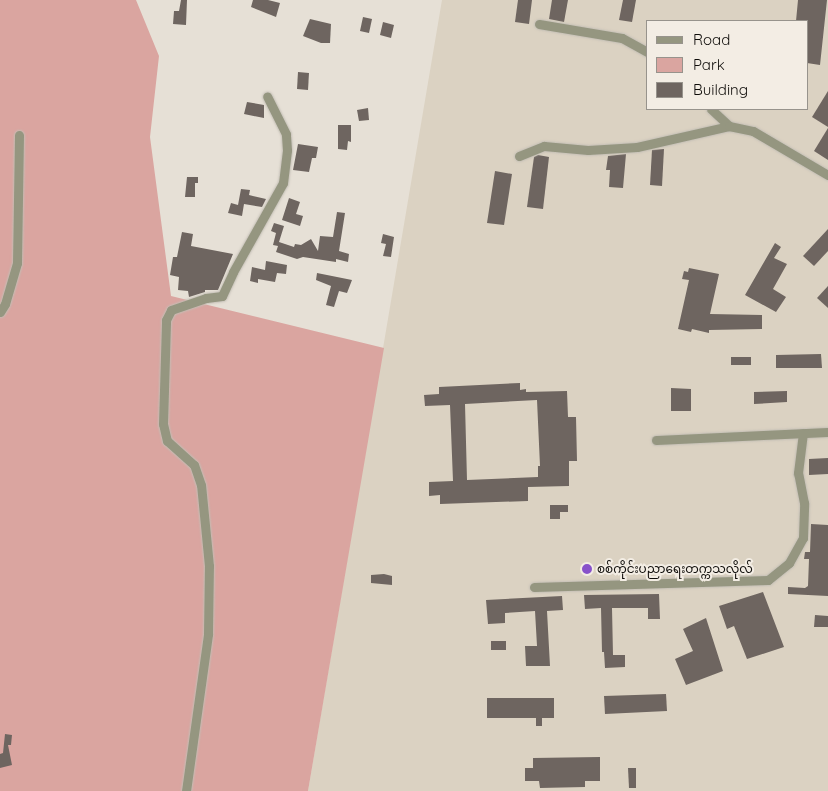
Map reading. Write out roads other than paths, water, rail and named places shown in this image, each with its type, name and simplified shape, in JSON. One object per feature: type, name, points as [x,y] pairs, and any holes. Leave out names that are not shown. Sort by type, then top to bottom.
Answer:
[{"type":"street","points":[[539,24],[622,38],[646,51]]},
{"type":"street","points":[[186,791],[208,634],[209,566],[201,485],[194,465],[167,441],[163,424],[166,320],[171,310],[206,298],[222,296],[233,272],[283,183],[287,150],[286,134],[267,96]]},
{"type":"street","points":[[712,110],[729,126]]},
{"type":"street","points":[[519,156],[544,146],[588,150],[637,147],[729,126],[753,131],[828,175]]},
{"type":"street","points":[[0,312],[6,304],[17,263],[19,135]]},
{"type":"street","points":[[656,440],[828,432]]},
{"type":"street","points":[[534,587],[768,580],[789,563],[803,538],[804,503],[798,473],[803,433]]},
{"type":"place","name":"စစ်ကိုင်းပညာရေးတက္ကသလိုလ်","points":[[587,569]]}]
